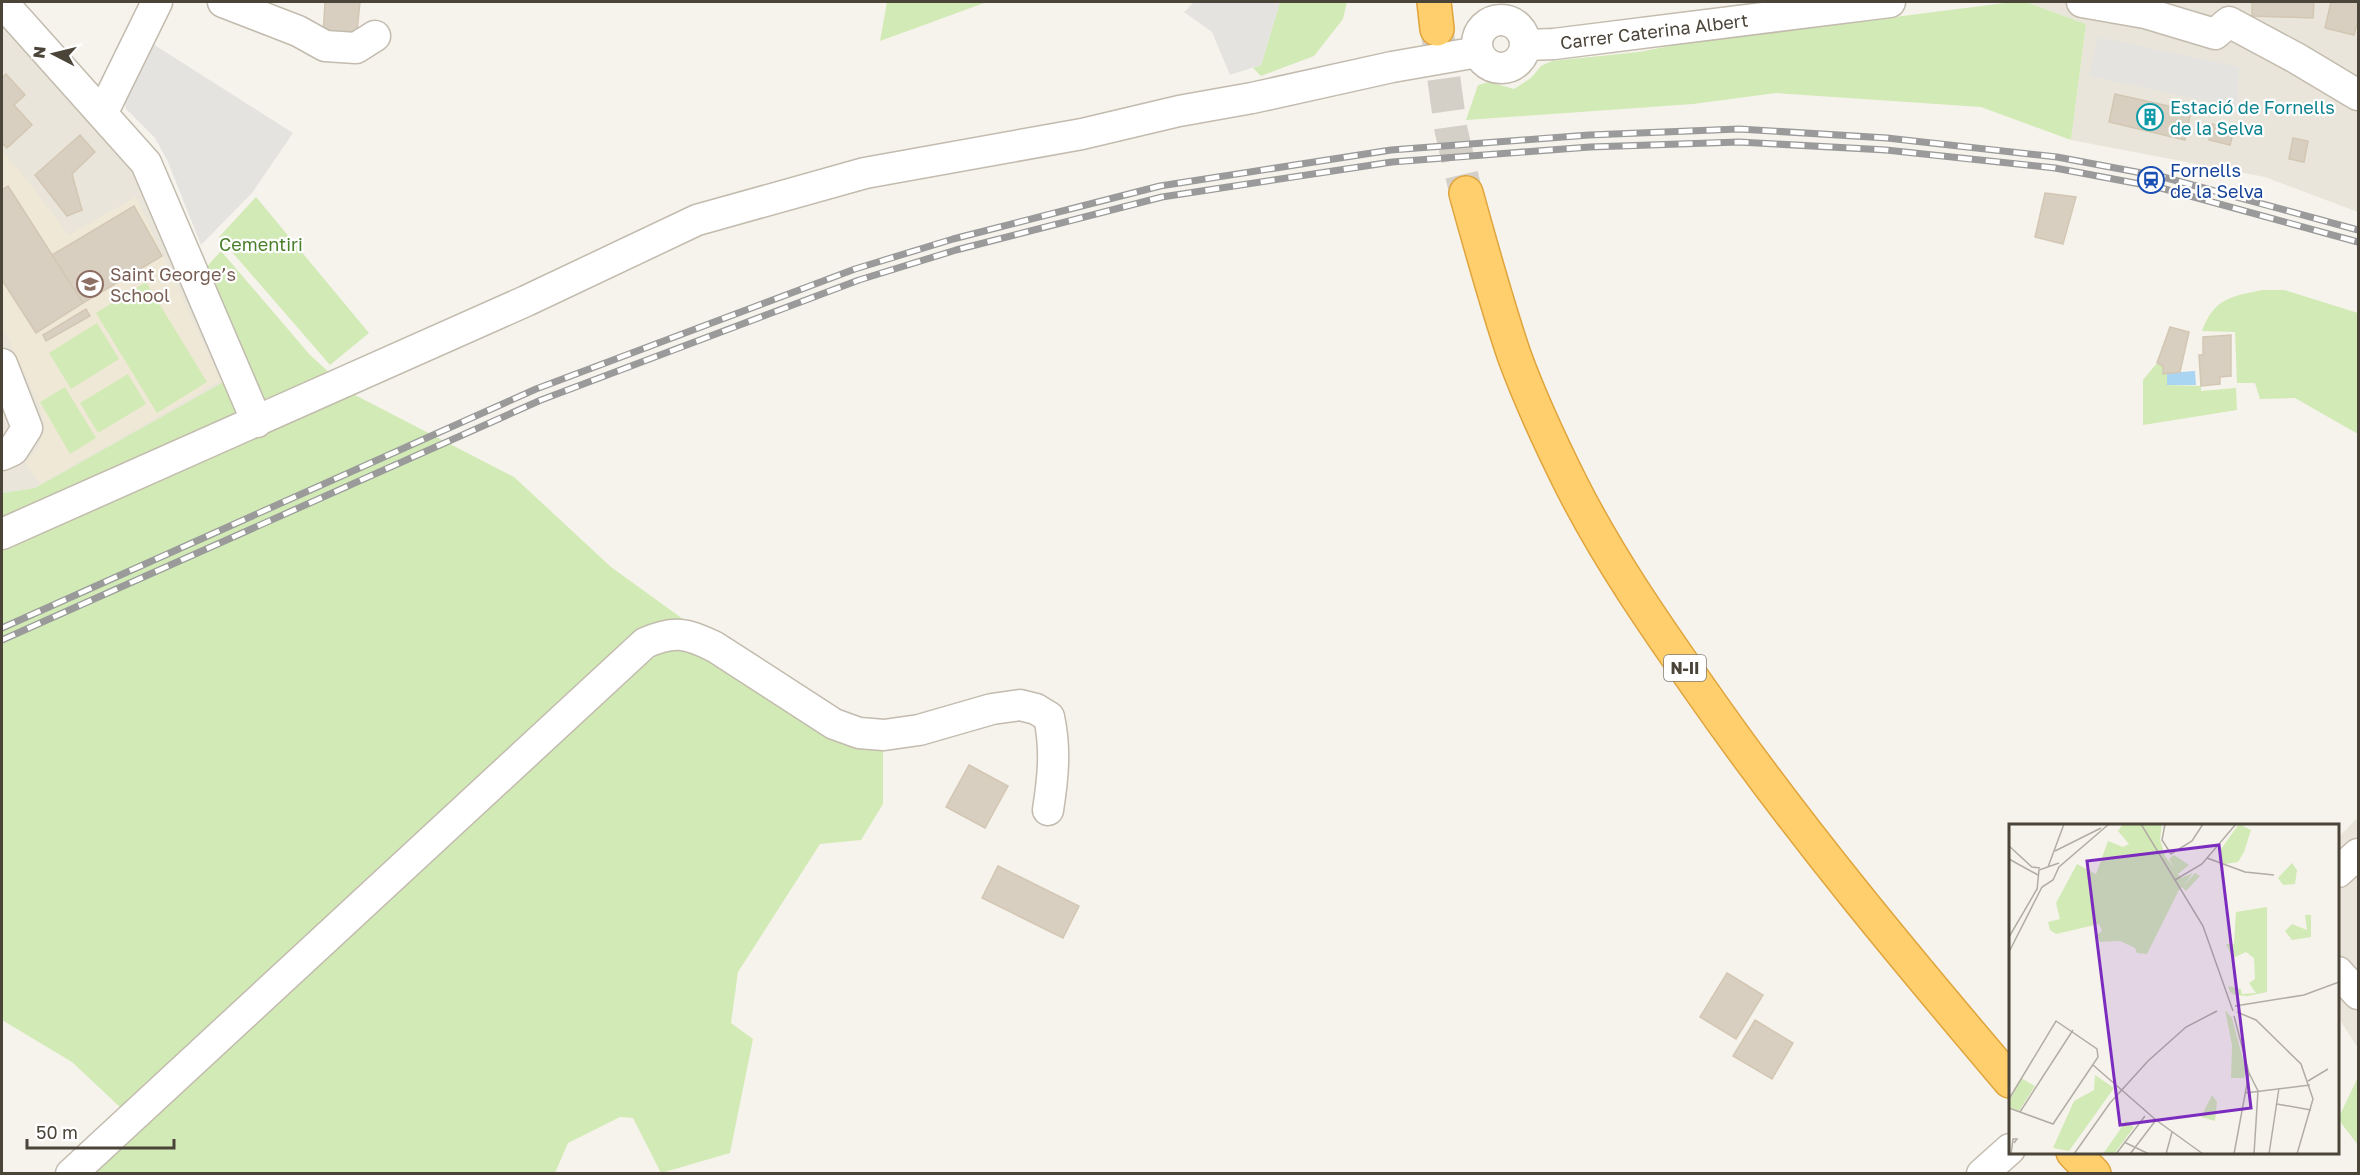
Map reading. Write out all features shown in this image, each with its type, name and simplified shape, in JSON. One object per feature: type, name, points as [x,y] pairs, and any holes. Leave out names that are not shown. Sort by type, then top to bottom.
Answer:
[{"type":"highway","name":"N-II","points":[[1466,193],[1515,358],[1573,486],[1620,571],[1662,637],[1739,745],[1825,859],[2009,1080]]},
{"type":"highway","points":[[2075,1154],[2094,1173]]},
{"type":"street","points":[[2,2],[146,163],[257,422]]},
{"type":"street","points":[[102,114],[157,2]]},
{"type":"street","points":[[223,2],[298,31],[325,46],[356,48],[375,36]]},
{"type":"street","name":"Carrer Caterina Albert","points":[[1525,45],[1554,44],[1890,2]]},
{"type":"street","points":[[2082,2],[2145,13],[2216,34]]},
{"type":"street","points":[[2215,2],[2216,34]]},
{"type":"street","points":[[1500,11],[1504,20],[1517,26],[1525,45],[1516,63],[1504,68],[1491,66],[1481,58],[1478,52],[1478,38],[1480,32],[1500,11]]},
{"type":"street","points":[[2216,34],[2229,22],[2296,57],[2358,95]]},
{"type":"street","points":[[2,534],[526,301],[697,220],[865,173],[1082,134],[1179,111],[1252,98],[1392,67],[1478,52]]},
{"type":"street","points":[[2,364],[27,428],[13,450],[2,455]]},
{"type":"street","points":[[72,1173],[645,643],[660,636],[682,633],[716,647],[834,724],[859,732],[884,735],[919,730],[992,709],[1020,705],[1036,709],[1049,717],[1054,740],[1053,779],[1048,810]]},
{"type":"street","points":[[2339,870],[2358,854]]},
{"type":"street","points":[[2339,974],[2358,994]]},
{"type":"street","points":[[1985,1171],[2009,1150]]},
{"type":"shaded area","points":[[1194,2],[1280,2],[1261,65],[1230,75],[1212,32],[1184,12]]},
{"type":"shaded area","points":[[2026,2],[2358,2],[2358,212],[2265,177],[2071,140],[2086,24]]},
{"type":"shaded area","name":"Saint George’s School","points":[[2,19],[137,167],[160,237],[182,244],[212,291],[250,367],[35,488],[2,493]]},
{"type":"shaded area","points":[[2098,37],[2239,67],[2238,108],[2089,76]]},
{"type":"shaded area","points":[[153,44],[293,133],[252,193],[201,245],[168,162],[155,138],[126,109],[123,98]]},
{"type":"shaded area","name":"Saint George’s School","points":[[2,153],[20,171],[69,235],[136,197],[221,381],[40,484],[25,462],[39,447],[44,423],[39,404],[2,326]]},
{"type":"shaded area","points":[[2358,817],[2358,1048],[2339,1019],[2339,837]]},
{"type":"green space","points":[[887,2],[987,2],[880,41]]},
{"type":"green space","points":[[1280,2],[1347,2],[1343,19],[1314,56],[1261,76],[1253,68],[1261,65]]},
{"type":"green space","points":[[2026,2],[2086,24],[2071,140],[1981,107],[1776,93],[1693,104],[1466,120],[1478,85],[1489,82],[1514,89],[1531,78],[1541,66],[1552,61],[1639,52],[1680,44]]},
{"type":"green space","name":"Cementiri","points":[[256,197],[369,333],[330,365],[219,237]]},
{"type":"green space","points":[[221,251],[310,355],[353,394],[514,477],[611,567],[759,674],[883,751],[883,804],[861,840],[820,844],[738,972],[731,1023],[753,1039],[730,1153],[661,1173],[633,1118],[620,1117],[568,1143],[555,1173],[78,1173],[122,1109],[72,1062],[2,1020],[2,493],[35,488],[250,367],[202,272]]},
{"type":"green space","points":[[146,282],[207,382],[157,413],[96,313]]},
{"type":"green space","points":[[2263,290],[2284,290],[2358,313],[2358,434],[2295,398],[2260,399],[2255,383],[2237,383],[2235,332],[2202,331],[2212,312],[2225,300]]},
{"type":"green space","points":[[97,323],[119,359],[71,389],[49,353]]},
{"type":"green space","points":[[2157,363],[2163,366],[2163,374],[2167,373],[2167,385],[2201,386],[2201,391],[2236,388],[2237,410],[2143,425],[2143,380]]},
{"type":"green space","points":[[128,374],[146,404],[98,433],[80,403]]},
{"type":"green space","points":[[65,387],[96,438],[70,454],[40,402]]},
{"type":"green space","points":[[2358,1077],[2358,1145],[2339,1120]]},
{"type":"water","points":[[2195,371],[2196,385],[2167,385],[2167,373]]},
{"type":"building","points":[[325,2],[360,2],[356,41],[323,36]]},
{"type":"building","points":[[2252,2],[2314,2],[2313,18],[2252,16]]},
{"type":"building","points":[[2331,2],[2358,2],[2358,21],[2354,35],[2325,28]]},
{"type":"building","points":[[6,74],[25,95],[14,105],[32,125],[7,148],[2,143],[2,78]]},
{"type":"building","name":"Estació de Fornells de la Selva","points":[[2115,94],[2191,111],[2185,140],[2109,122]]},
{"type":"building","points":[[2212,124],[2234,130],[2230,145],[2209,140]]},
{"type":"building","points":[[80,135],[95,152],[72,174],[82,210],[67,216],[35,175]]},
{"type":"building","points":[[2293,138],[2308,141],[2304,162],[2289,159]]},
{"type":"building","points":[[8,186],[83,303],[36,333],[2,280],[2,190]]},
{"type":"building","points":[[2045,193],[2076,197],[2063,244],[2035,237]]},
{"type":"building","points":[[134,206],[162,256],[83,303],[52,255]]},
{"type":"building","points":[[86,309],[90,316],[46,341],[43,335]]},
{"type":"building","points":[[2170,327],[2189,332],[2180,372],[2163,374],[2163,366],[2157,363]]},
{"type":"building","points":[[2231,335],[2231,376],[2220,377],[2220,384],[2201,386],[2199,355],[2203,355],[2203,337]]},
{"type":"building","points":[[969,765],[1008,786],[985,828],[946,807]]},
{"type":"building","points":[[998,866],[1079,906],[1063,938],[982,898]]},
{"type":"building","points":[[1727,973],[1763,995],[1736,1039],[1700,1017]]},
{"type":"building","points":[[1755,1020],[1793,1043],[1772,1079],[1733,1056]]},
{"type":"tunnel","points":[[1437,30],[1451,130],[1466,193]]},
{"type":"railway","points":[[2,628],[536,389],[855,269],[953,239],[1160,186],[1391,150],[1589,135],[1739,129],[1887,138],[2057,157],[2163,177],[2358,230]]},
{"type":"railway","points":[[2,640],[541,400],[859,280],[956,250],[1162,197],[1392,162],[1590,147],[1739,142],[1886,150],[2055,168],[2161,188],[2358,242]]},
{"type":"place","name":"Estació de Fornells de la Selva","points":[[2150,117]]},
{"type":"place","name":"Fornells de la Selva","points":[[2151,180]]},
{"type":"place","name":"Saint George’s School","points":[[90,284]]}]
